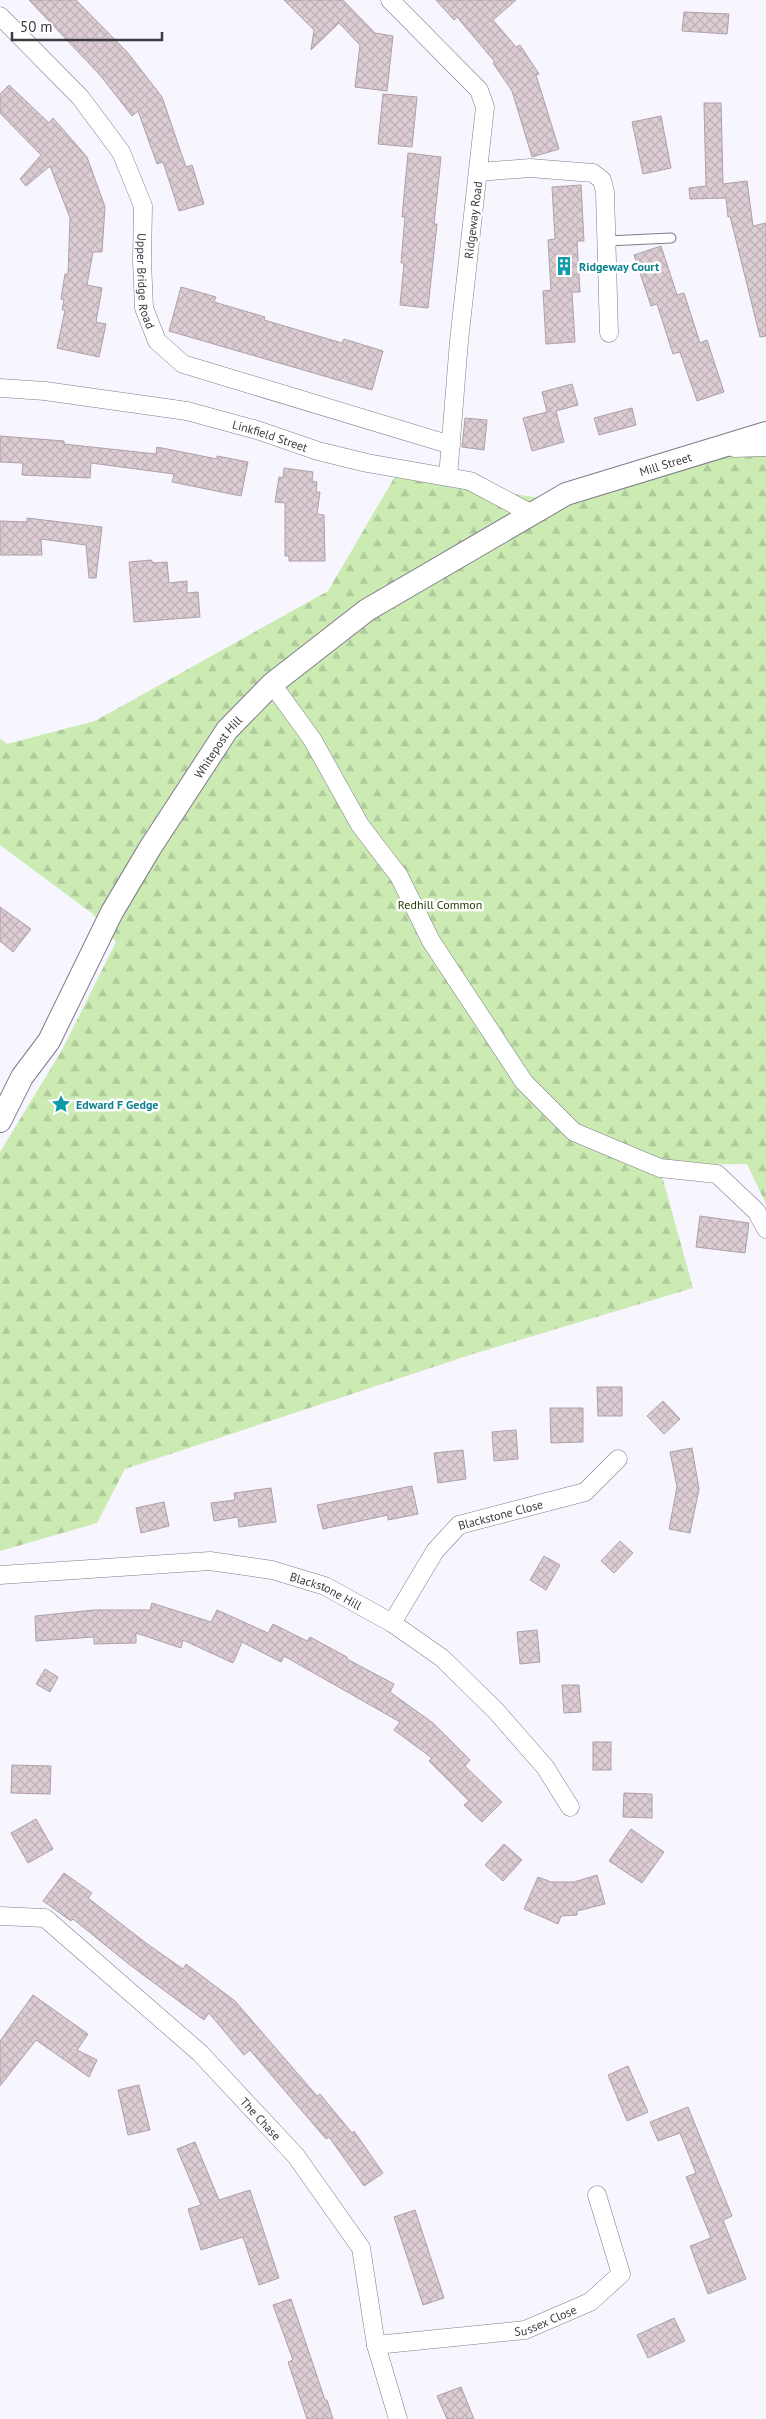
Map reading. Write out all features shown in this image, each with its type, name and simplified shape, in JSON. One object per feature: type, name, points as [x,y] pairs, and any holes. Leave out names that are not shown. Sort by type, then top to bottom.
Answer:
[{"type":"street","name":"Ridgeway Road","points":[[390,0],[479,90],[485,108],[459,341],[448,477]]},
{"type":"street","name":"Upper Bridge Road","points":[[0,16],[80,97],[121,152],[143,206],[142,261],[144,308],[156,341],[183,364],[451,445]]},
{"type":"street","points":[[479,172],[530,168],[593,173],[602,180],[605,192],[609,333]]},
{"type":"street","name":"Linkfield Street","points":[[0,388],[45,391],[187,411],[257,430],[318,451],[470,481],[532,514]]},
{"type":"street","name":"Mill Street","points":[[566,494],[766,433]]},
{"type":"street","points":[[712,449],[766,447]]},
{"type":"street","name":"Whitepost Hill","points":[[0,1121],[22,1077],[49,1041],[112,912],[150,848],[227,730],[272,684],[367,610],[566,494]]},
{"type":"street","points":[[272,684],[312,739],[360,825],[399,876],[431,941],[524,1082],[574,1132],[660,1168],[717,1174],[756,1211],[766,1229]]},
{"type":"street","name":"Blackstone Close","points":[[392,1623],[435,1551],[459,1525],[585,1492],[618,1459]]},
{"type":"street","name":"Blackstone Hill","points":[[0,1575],[210,1561],[272,1570],[325,1586],[392,1623],[442,1658],[496,1711],[544,1767],[570,1807]]},
{"type":"street","name":"The Chase","points":[[0,1916],[45,1918],[200,2053],[296,2156],[361,2248],[376,2345],[398,2419]]},
{"type":"street","name":"Sussex Close","points":[[376,2345],[525,2330],[590,2302],[621,2274],[597,2195]]},
{"type":"lane","points":[[607,241],[672,238]]},
{"type":"green space","name":"Redhill Common","points":[[766,443],[766,1204],[747,1164],[659,1165],[693,1288],[473,1354],[125,1469],[97,1523],[0,1551],[0,1152],[62,1050],[116,942],[93,914],[0,845],[0,738],[7,744],[95,721],[328,591],[400,468],[464,486],[565,502]]},
{"type":"building","points":[[29,0],[76,0],[128,53],[162,97],[186,167],[192,165],[204,204],[179,211],[163,162],[157,164],[138,111],[132,116],[100,75]]},
{"type":"building","points":[[284,0],[343,0],[375,33],[393,36],[387,91],[355,87],[360,45],[339,23],[311,50],[314,30]]},
{"type":"building","points":[[436,0],[516,0],[493,20],[516,47],[520,45],[539,74],[536,75],[559,149],[532,157],[512,91],[493,63],[495,62],[457,17],[454,20]]},
{"type":"building","points":[[684,12],[729,14],[727,34],[682,31]]},
{"type":"building","points":[[9,85],[49,123],[53,118],[87,157],[105,207],[102,252],[93,252],[87,285],[102,288],[96,322],[106,324],[99,357],[57,348],[65,310],[62,310],[64,300],[61,299],[65,274],[68,274],[70,218],[50,166],[26,186],[20,179],[41,155],[0,113],[0,94]]},
{"type":"building","points":[[383,94],[417,97],[412,147],[378,144]]},
{"type":"building","points":[[704,103],[721,103],[723,184],[747,181],[753,226],[766,223],[766,336],[760,337],[730,216],[728,217],[726,198],[690,199],[689,188],[706,186]]},
{"type":"building","points":[[661,116],[671,168],[643,174],[632,122]]},
{"type":"building","points":[[408,153],[441,157],[434,224],[437,224],[428,308],[400,305],[404,263],[401,263],[405,217],[402,217]]},
{"type":"building","name":"Ridgeway Court","points":[[581,185],[584,241],[577,241],[580,292],[572,292],[575,342],[546,344],[543,291],[551,290],[548,240],[555,239],[552,187]]},
{"type":"building","points":[[661,246],[677,295],[684,293],[700,343],[707,340],[724,392],[697,401],[680,352],[673,354],[657,304],[651,306],[634,255]]},
{"type":"building","points":[[181,287],[216,297],[214,302],[265,317],[264,320],[342,343],[344,339],[383,351],[372,390],[169,331]]},
{"type":"building","points":[[572,384],[578,405],[556,411],[564,442],[532,451],[523,418],[547,412],[542,392]]},
{"type":"building","points":[[632,408],[636,425],[599,435],[594,418]]},
{"type":"building","points":[[465,418],[487,420],[484,450],[462,447]]},
{"type":"building","points":[[0,436],[64,441],[64,444],[156,454],[157,447],[217,459],[217,456],[248,462],[241,496],[172,482],[174,474],[91,463],[90,478],[22,475],[23,463],[0,462]]},
{"type":"building","points":[[284,468],[313,472],[312,481],[317,482],[316,492],[320,492],[317,514],[324,515],[325,561],[289,561],[289,556],[285,556],[285,503],[275,502],[279,477],[283,478]]},
{"type":"building","points":[[27,518],[102,527],[96,578],[89,578],[86,545],[41,539],[42,555],[0,555],[0,521],[27,522]]},
{"type":"building","points":[[151,560],[154,563],[167,562],[169,583],[187,581],[187,593],[198,592],[200,617],[134,622],[129,562]]},
{"type":"building","points":[[0,907],[31,929],[13,952],[0,941]]},
{"type":"building","points":[[700,1216],[749,1223],[745,1253],[696,1247]]},
{"type":"building","points":[[597,1387],[622,1387],[622,1416],[598,1416]]},
{"type":"building","points":[[663,1401],[680,1419],[664,1434],[647,1416]]},
{"type":"building","points":[[550,1408],[583,1408],[583,1442],[551,1443]]},
{"type":"building","points":[[516,1430],[518,1459],[494,1461],[492,1432]]},
{"type":"building","points":[[692,1448],[699,1489],[690,1533],[669,1529],[677,1487],[670,1452]]},
{"type":"building","points":[[463,1450],[466,1479],[438,1483],[434,1453]]},
{"type":"building","points":[[412,1486],[418,1514],[388,1520],[388,1515],[323,1529],[317,1505]]},
{"type":"building","points":[[271,1488],[276,1522],[239,1527],[238,1517],[214,1521],[211,1503],[235,1500],[234,1493]]},
{"type":"building","points":[[164,1502],[169,1526],[141,1533],[136,1508]]},
{"type":"building","points":[[620,1541],[633,1553],[614,1573],[601,1561]]},
{"type":"building","points":[[544,1556],[560,1565],[546,1590],[530,1580]]},
{"type":"building","points":[[152,1603],[211,1622],[217,1610],[268,1633],[273,1624],[307,1641],[310,1637],[347,1657],[347,1659],[394,1684],[390,1692],[433,1723],[470,1760],[465,1766],[502,1802],[482,1822],[464,1805],[469,1801],[429,1761],[432,1758],[394,1730],[400,1722],[284,1656],[281,1662],[242,1642],[233,1663],[183,1640],[181,1648],[136,1633],[136,1643],[94,1644],[94,1637],[36,1641],[35,1616],[94,1610],[150,1610]]},
{"type":"building","points":[[537,1630],[540,1662],[520,1664],[517,1632]]},
{"type":"building","points":[[45,1669],[58,1677],[50,1692],[36,1684]]},
{"type":"building","points":[[562,1685],[579,1685],[581,1712],[564,1713]]},
{"type":"building","points":[[593,1742],[611,1742],[611,1770],[593,1770]]},
{"type":"building","points":[[12,1765],[51,1766],[50,1794],[11,1793]]},
{"type":"building","points":[[624,1793],[652,1794],[652,1818],[623,1817]]},
{"type":"building","points":[[36,1819],[53,1849],[28,1863],[11,1833]]},
{"type":"building","points":[[631,1829],[664,1852],[642,1883],[609,1861]]},
{"type":"building","points":[[504,1844],[522,1860],[503,1881],[485,1865]]},
{"type":"building","points":[[64,1873],[92,1893],[88,1898],[146,1943],[183,1969],[186,1964],[235,2001],[317,2096],[320,2094],[352,2133],[354,2131],[383,2173],[364,2186],[329,2137],[326,2139],[250,2050],[244,2055],[209,2013],[204,2020],[130,1965],[73,1919],[71,1921],[43,1901]]},
{"type":"building","points":[[597,1875],[605,1904],[577,1911],[577,1915],[561,1916],[558,1924],[524,1909],[538,1877],[551,1882],[574,1882]]},
{"type":"building","points":[[33,1995],[88,2034],[77,2050],[97,2060],[89,2077],[36,2040],[0,2086],[0,2041]]},
{"type":"building","points":[[628,2066],[648,2112],[627,2121],[608,2075]]},
{"type":"building","points":[[139,2085],[150,2130],[128,2135],[118,2090]]},
{"type":"building","points":[[688,2107],[732,2216],[723,2220],[746,2279],[708,2294],[690,2246],[711,2238],[686,2177],[696,2173],[680,2133],[658,2141],[650,2122]]},
{"type":"building","points":[[195,2142],[219,2200],[250,2190],[279,2278],[259,2285],[243,2237],[201,2250],[188,2209],[201,2205],[177,2149]]},
{"type":"building","points":[[415,2210],[444,2298],[423,2305],[394,2217]]},
{"type":"building","points":[[291,2299],[333,2419],[307,2419],[288,2362],[293,2360],[273,2305]]},
{"type":"building","points":[[674,2318],[685,2341],[648,2358],[637,2335]]},
{"type":"building","points":[[461,2387],[474,2419],[447,2419],[437,2396]]},
{"type":"place","name":"Ridgeway Court","points":[[564,266]]},
{"type":"place","name":"Edward F Gedge","points":[[61,1104]]}]
